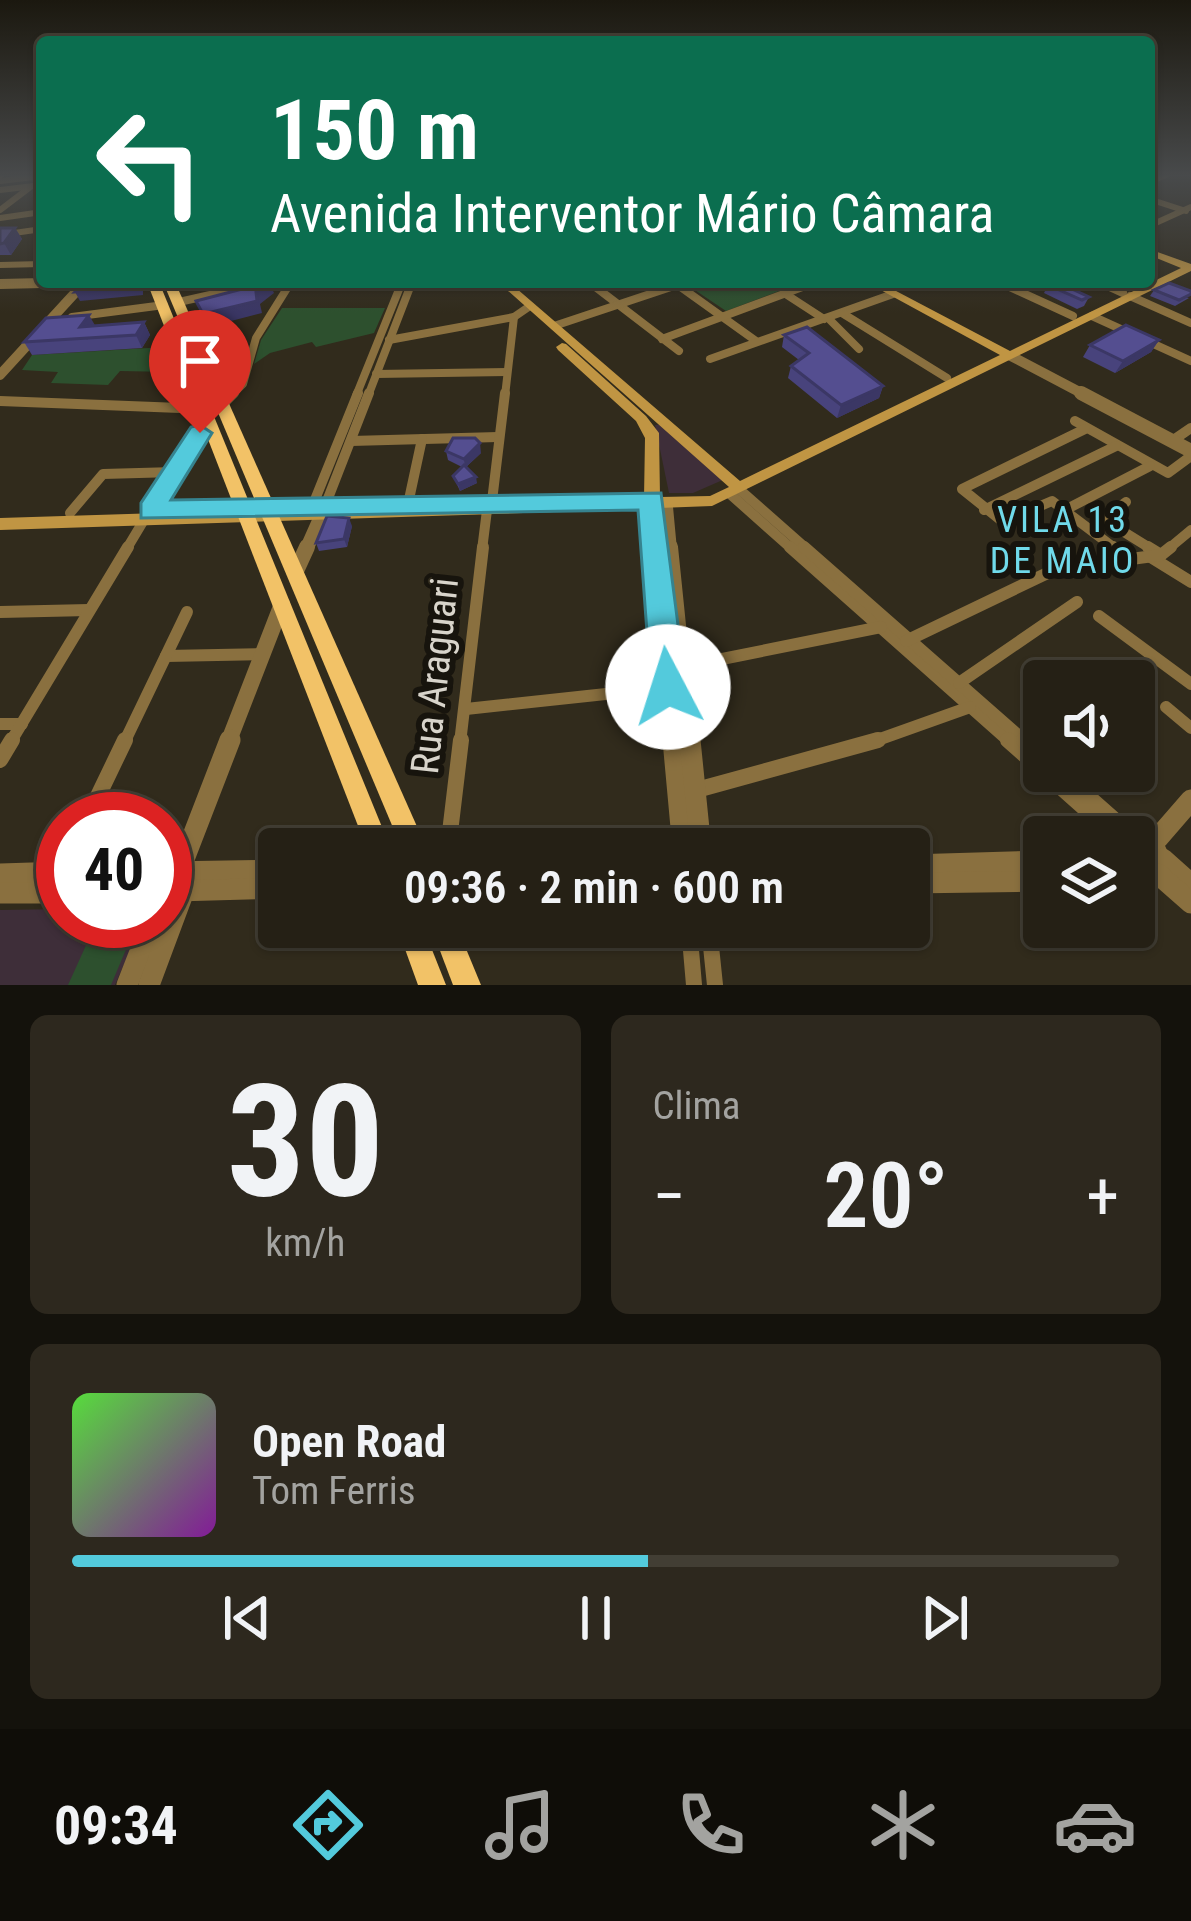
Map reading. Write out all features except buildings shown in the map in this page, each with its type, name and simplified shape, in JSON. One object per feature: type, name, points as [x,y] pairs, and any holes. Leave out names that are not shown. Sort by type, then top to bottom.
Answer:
[{"type":"highway","points":[[158,288],[171,303],[224,404],[282,604],[371,828]]},
{"type":"highway","points":[[170,288],[207,414],[258,512],[296,571],[406,828]]},
{"type":"highway","points":[[418,948],[432,985]]},
{"type":"highway","points":[[452,948],[467,985]]},
{"type":"main road","points":[[1155,254],[1189,265]]},
{"type":"main road","points":[[1155,278],[1189,265]]},
{"type":"main road","points":[[1155,281],[1189,265]]},
{"type":"main road","points":[[497,288],[636,413],[652,438]]},
{"type":"main road","points":[[507,288],[522,311],[554,326],[735,489]]},
{"type":"main road","points":[[882,288],[1007,353]]},
{"type":"main road","points":[[854,433],[947,378],[1092,316],[1136,288]]},
{"type":"main road","points":[[320,509],[658,500],[735,489],[854,433],[1072,316],[1141,288]]},
{"type":"main road","points":[[653,412],[658,500]]},
{"type":"main road","points":[[0,520],[408,504],[489,506]]},
{"type":"main road","points":[[0,520],[70,513],[148,516]]},
{"type":"street","points":[[0,235],[36,231]]},
{"type":"street","points":[[0,265],[36,264]]},
{"type":"street","points":[[0,284],[36,283]]},
{"type":"street","points":[[0,375],[82,288]]},
{"type":"street","points":[[51,320],[240,288]]},
{"type":"street","points":[[224,404],[244,384],[256,338],[287,288]]},
{"type":"street","points":[[296,571],[400,288]]},
{"type":"street","points":[[320,509],[410,288]]},
{"type":"street","points":[[597,288],[679,351]]},
{"type":"street","points":[[554,326],[661,288]]},
{"type":"street","points":[[682,288],[756,340]]},
{"type":"street","points":[[662,339],[799,288]]},
{"type":"street","points":[[1011,288],[1072,316]]},
{"type":"street","points":[[1111,288],[1191,322]]},
{"type":"street","points":[[784,293],[826,318],[859,349]]},
{"type":"street","points":[[710,359],[893,294]]},
{"type":"street","points":[[389,340],[522,311]]},
{"type":"street","name":"Rua Araguari","points":[[451,828],[498,437],[522,311]]},
{"type":"street","points":[[842,313],[947,378]]},
{"type":"street","points":[[1092,316],[1191,361]]},
{"type":"street","points":[[805,325],[819,339]]},
{"type":"street","points":[[1007,353],[1191,454],[1175,473]]},
{"type":"street","points":[[376,374],[507,372]]},
{"type":"street","points":[[0,401],[207,414],[0,760]]},
{"type":"street","points":[[1126,556],[1052,501],[1004,522],[964,492],[963,485],[1080,425],[1155,468],[1191,482]]},
{"type":"street","points":[[1172,441],[1191,428]]},
{"type":"street","points":[[351,441],[498,437]]},
{"type":"street","points":[[408,504],[422,439]]},
{"type":"street","points":[[984,510],[1116,446]]},
{"type":"street","points":[[1065,509],[1155,468]]},
{"type":"street","points":[[70,513],[100,476],[175,472]]},
{"type":"street","points":[[735,489],[1093,816]]},
{"type":"street","points":[[658,500],[687,792],[696,828]]},
{"type":"street","points":[[1126,502],[1103,519],[1191,582]]},
{"type":"street","points":[[904,642],[1056,568],[1155,556],[1191,530]]},
{"type":"street","points":[[959,683],[1077,602]]},
{"type":"street","points":[[192,833],[282,604]]},
{"type":"street","points":[[0,612],[89,610]]},
{"type":"street","points":[[100,792],[188,612]]},
{"type":"street","points":[[1099,616],[1191,684]]},
{"type":"street","points":[[466,710],[675,677],[886,626]]},
{"type":"street","points":[[904,642],[1023,739]]},
{"type":"street","points":[[166,656],[263,654]]},
{"type":"street","points":[[687,792],[845,752],[970,707]]},
{"type":"street","points":[[1166,707],[1191,728]]},
{"type":"street","points":[[0,724],[22,724]]},
{"type":"street","points":[[684,828],[687,792]]},
{"type":"street","points":[[1081,792],[1106,816]]},
{"type":"street","points":[[1155,847],[1191,800]]},
{"type":"street","points":[[1155,861],[1191,884]]},
{"type":"street","points":[[930,864],[1023,862]]},
{"type":"street","points":[[1155,864],[1191,904]]},
{"type":"street","points":[[0,874],[36,873]]},
{"type":"street","points":[[192,881],[258,873]]},
{"type":"street","points":[[930,883],[1023,880]]},
{"type":"street","points":[[192,884],[258,887]]},
{"type":"street","points":[[0,893],[36,892]]},
{"type":"street","points":[[127,985],[141,948]]},
{"type":"street","points":[[149,985],[157,948]]},
{"type":"street","points":[[691,948],[694,985]]},
{"type":"street","points":[[712,948],[715,985]]},
{"type":"shaded area","points":[[664,424],[725,479],[693,493],[669,493],[655,425]]},
{"type":"shaded area","points":[[36,909],[36,948],[131,948],[115,985],[0,985],[0,910]]},
{"type":"green space","points":[[692,288],[787,288],[726,311]]},
{"type":"green space","points":[[282,308],[385,308],[374,333],[316,347],[312,342],[270,353],[254,364],[261,340]]},
{"type":"green space","points":[[165,347],[172,372],[120,371],[108,385],[51,383],[58,372],[22,370],[32,355]]},
{"type":"green space","points":[[85,948],[127,948],[111,985],[68,985]]},
{"type":"district","name":"VILA 13 DE MAIO","points":[[1063,540]]},
{"type":"route","points":[[200,433],[151,511],[651,500],[668,687]]}]
